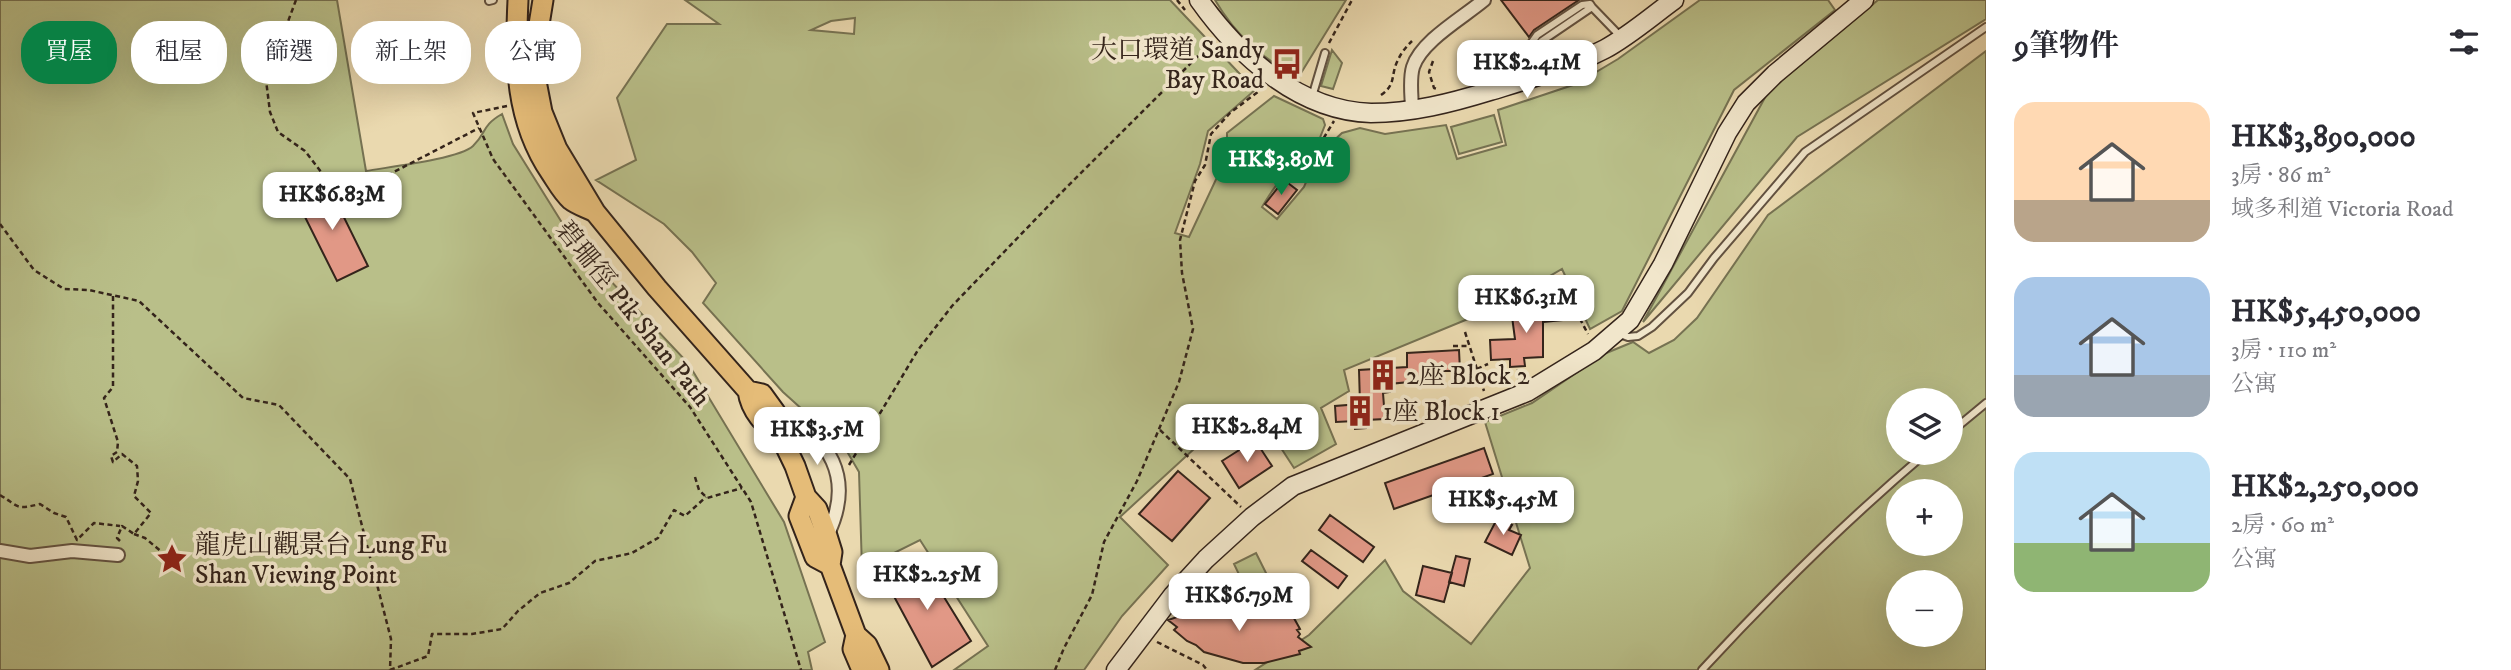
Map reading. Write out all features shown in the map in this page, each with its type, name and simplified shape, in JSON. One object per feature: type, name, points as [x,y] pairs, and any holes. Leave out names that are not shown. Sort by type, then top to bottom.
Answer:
[{"type":"main road","points":[[518,0],[520,21]]},
{"type":"main road","points":[[540,21],[543,0]]},
{"type":"main road","points":[[526,84],[527,126],[548,168],[572,201],[595,212],[657,288],[748,391],[750,403],[760,420],[782,439]]},
{"type":"main road","points":[[748,391],[762,394],[775,412],[782,439],[806,497],[817,509],[827,536],[832,552],[830,565],[856,635],[867,645],[879,670]]},
{"type":"main road","points":[[806,497],[799,516],[815,557],[830,565]]},
{"type":"main road","points":[[856,635],[853,649],[857,667]]},
{"type":"street","points":[[1412,111],[1411,82],[1415,60],[1446,29],[1485,0]]},
{"type":"street","points":[[1194,6],[1286,85],[1311,99],[1370,113],[1412,111],[1440,106],[1523,81],[1580,60],[1622,38],[1674,0]]},
{"type":"street","points":[[1116,670],[1173,595],[1206,559],[1252,517],[1293,486],[1527,392],[1594,351],[1616,332],[1629,320],[1663,264],[1727,133],[1746,103],[1775,74],[1864,0]]},
{"type":"street","points":[[775,412],[798,422],[829,452],[840,483],[836,517],[827,536]]},
{"type":"street","points":[[0,551],[30,556],[72,551],[118,555]]},
{"type":"lane","points":[[1523,81],[1519,63],[1542,41],[1592,6],[1622,38]]},
{"type":"lane","points":[[1616,332],[1628,337],[1638,336],[1653,327],[1688,293],[1714,258],[1805,152],[1986,27]]},
{"type":"lane","points":[[1311,99],[1325,53]]},
{"type":"lane","points":[[1963,422],[1986,403]]},
{"type":"lane","points":[[1702,670],[1749,619],[1912,465]]},
{"type":"path","points":[[296,0],[283,35],[264,65],[270,112],[278,132],[305,151],[331,186]]},
{"type":"path","points":[[1177,0],[1194,6]]},
{"type":"path","points":[[1328,45],[1352,0]]},
{"type":"path","points":[[840,483],[862,440],[918,350],[953,306],[1056,198],[1217,37]]},
{"type":"path","points":[[1434,88],[1429,72],[1436,57]]},
{"type":"path","points":[[1055,670],[1092,595],[1104,542],[1137,481],[1179,382],[1193,329],[1182,273],[1180,240],[1195,181],[1205,164],[1211,134],[1230,113],[1268,84]]},
{"type":"path","points":[[362,198],[388,176],[480,128],[473,113],[508,106],[507,99]]},
{"type":"path","points":[[1295,180],[1302,174],[1336,118],[1341,119]]},
{"type":"path","name":"碧珊徑 Pik Shan Path","points":[[480,128],[493,159],[598,303],[690,407],[751,502],[801,670]]},
{"type":"path","points":[[0,224],[34,270],[64,289],[89,290],[139,301],[243,398],[279,405],[350,479],[391,639],[390,670],[428,656],[432,634],[472,634],[502,629],[541,593],[569,583],[595,561],[632,553],[658,538],[674,510],[685,516],[706,497],[715,497],[742,488]]},
{"type":"path","points":[[1560,281],[1589,337]]},
{"type":"path","points":[[1562,312],[1560,297],[1567,293]]},
{"type":"path","points":[[113,296],[113,387],[104,398],[118,442],[117,452],[111,456],[113,462],[122,454],[137,466],[138,481],[134,496],[151,513],[135,534]]},
{"type":"path","points":[[1465,332],[1486,398]]},
{"type":"path","points":[[1453,346],[1469,346]]},
{"type":"path","points":[[1476,369],[1488,364]]},
{"type":"path","points":[[1518,369],[1520,381]]},
{"type":"path","points":[[1160,430],[1252,517]]},
{"type":"path","points":[[695,477],[699,490],[706,497]]},
{"type":"path","points":[[0,495],[14,505],[30,508],[40,504],[66,517],[77,540],[94,523],[122,526],[145,538],[169,558]]},
{"type":"path","points":[[117,538],[122,526]]},
{"type":"path","points":[[1157,642],[1208,670]]},
{"type":"green space","points":[[0,0],[337,0],[366,171],[439,159],[465,151],[473,146],[491,122],[502,114],[513,144],[574,242],[688,363],[784,522],[825,642],[808,652],[812,670],[0,670]]},
{"type":"green space","points":[[685,0],[1170,0],[1255,90],[1208,131],[1200,164],[1175,233],[1189,237],[1227,156],[1227,133],[1274,96],[1323,119],[1325,125],[1300,171],[1282,179],[1262,207],[1277,219],[1304,187],[1317,156],[1342,133],[1360,128],[1385,134],[1446,125],[1457,159],[1506,145],[1498,110],[1576,84],[1618,59],[1700,0],[1828,0],[1835,10],[1734,90],[1622,311],[1590,329],[1562,269],[1497,307],[1344,370],[1349,391],[1321,408],[1336,444],[1294,468],[1255,408],[1195,448],[1120,517],[1168,565],[1122,616],[1084,670],[954,670],[988,646],[920,540],[862,569],[859,472],[845,448],[783,392],[703,303],[716,283],[692,252],[664,224],[596,180],[636,160],[617,98],[667,24],[719,24]],"holes":[[[855,18],[854,34],[811,30],[831,21]]]},
{"type":"green space","points":[[1215,0],[1346,0],[1298,78],[1251,45],[1232,25]]},
{"type":"green space","points":[[1878,0],[1986,0],[1986,19],[1797,137],[1643,322],[1768,92]]},
{"type":"green space","points":[[1332,50],[1342,63],[1333,89],[1321,86]]},
{"type":"green space","points":[[1986,51],[1986,670],[1255,670],[1309,635],[1385,560],[1403,591],[1471,644],[1530,568],[1485,422],[1532,403],[1604,354],[1633,342],[1649,353],[1674,340],[1697,318],[1768,215]]},
{"type":"green space","points":[[1494,115],[1502,142],[1459,154],[1451,127]]},
{"type":"green space","points":[[1256,553],[1277,595],[1254,606],[1234,564]]},
{"type":"shaded area","points":[[1225,583],[1231,583],[1238,592],[1242,602],[1241,610],[1237,611],[1229,602],[1221,601],[1217,597],[1216,591]]},
{"type":"building","points":[[1501,0],[1579,0],[1534,30],[1529,37]]},
{"type":"building","points":[[1284,180],[1297,190],[1278,214],[1265,204]]},
{"type":"building","points":[[327,183],[368,266],[337,281],[296,199]]},
{"type":"building","points":[[1560,304],[1562,320],[1543,322],[1543,357],[1524,358],[1525,366],[1510,367],[1510,359],[1491,360],[1490,340],[1515,339],[1511,309]]},
{"type":"building","points":[[1459,350],[1460,371],[1441,371],[1442,379],[1389,384],[1390,392],[1383,393],[1385,419],[1366,420],[1366,428],[1355,429],[1355,421],[1336,422],[1335,406],[1360,404],[1359,370],[1407,367],[1407,353]]},
{"type":"building","points":[[1255,440],[1272,466],[1239,488],[1222,461]]},
{"type":"building","points":[[1484,448],[1493,474],[1394,509],[1385,483]]},
{"type":"building","points":[[1178,471],[1210,498],[1172,541],[1139,514]]},
{"type":"building","points":[[1330,515],[1374,547],[1363,562],[1319,530]]},
{"type":"building","points":[[1497,519],[1512,525],[1509,530],[1521,535],[1512,555],[1485,542]]},
{"type":"building","points":[[1311,550],[1347,576],[1338,588],[1302,561]]},
{"type":"building","points":[[1456,556],[1470,559],[1464,586],[1449,582]]},
{"type":"building","points":[[920,558],[971,641],[932,667],[883,576]]},
{"type":"building","points":[[1423,566],[1452,573],[1444,602],[1416,595]]},
{"type":"building","points":[[1200,594],[1207,595],[1220,609],[1242,617],[1266,618],[1283,610],[1290,611],[1300,629],[1297,630],[1300,634],[1298,637],[1311,647],[1299,651],[1300,654],[1264,663],[1243,663],[1204,652],[1174,630],[1177,627],[1168,620],[1183,615],[1182,611],[1186,608],[1184,606]]},
{"type":"place","name":"大口環道 Sandy Bay Road","points":[[1287,64]]},
{"type":"place","name":"2座 Block 2","points":[[1383,375]]},
{"type":"place","name":"1座 Block 1","points":[[1360,411]]},
{"type":"place","name":"龍虎山觀景台 Lung Fu Shan Viewing Point","points":[[172,559]]}]
